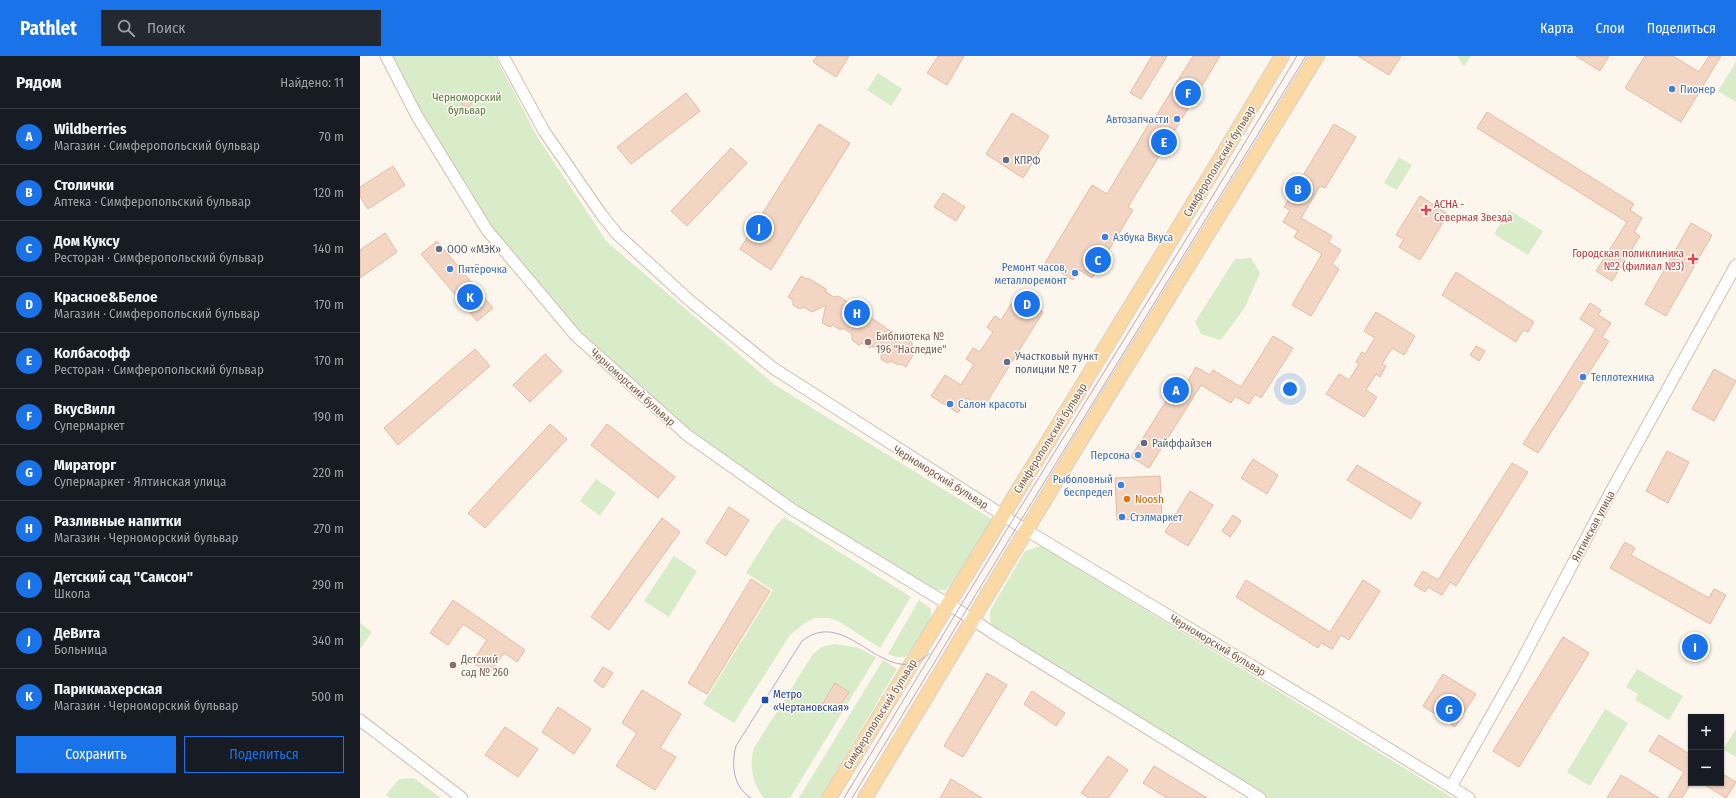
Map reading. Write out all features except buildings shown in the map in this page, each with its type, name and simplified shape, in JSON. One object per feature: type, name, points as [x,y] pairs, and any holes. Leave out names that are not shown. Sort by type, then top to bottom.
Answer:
[{"type":"main road","name":"Симферопольский бульвар","points":[[829,798],[1002,515],[1112,339],[1282,56]]},
{"type":"main road","points":[[865,798],[1026,530],[1317,56]]},
{"type":"street","name":"Черноморский бульвар","points":[[386,56],[417,116],[487,230],[576,336],[687,435],[793,510],[948,604],[1260,798]]},
{"type":"street","name":"Черноморский бульвар","points":[[502,56],[544,132],[601,214],[617,234],[689,300],[773,368],[1026,530],[1469,798]]},
{"type":"street","name":"Ялтинская улица","points":[[1451,787],[1513,677],[1609,495],[1736,265]]},
{"type":"street","points":[[360,720],[462,798]]},
{"type":"green space","name":"Черноморский бульвар","points":[[392,56],[495,56],[538,138],[607,242],[775,385],[993,520],[954,583],[945,590],[936,590],[796,505],[690,430],[580,331],[492,227],[420,113]]},
{"type":"green space","points":[[1457,56],[1471,56],[1464,67]]},
{"type":"green space","points":[[1736,62],[1736,102],[1718,91]]},
{"type":"green space","points":[[878,73],[902,89],[891,106],[867,90]]},
{"type":"green space","points":[[1399,157],[1412,165],[1397,190],[1384,183]]},
{"type":"green space","points":[[1509,210],[1543,231],[1528,255],[1494,234]]},
{"type":"green space","points":[[1251,258],[1260,273],[1245,307],[1221,340],[1201,334],[1195,322],[1235,259]]},
{"type":"green space","points":[[596,479],[616,493],[600,516],[580,501]]},
{"type":"green space","points":[[784,517],[911,597],[880,648],[840,622],[830,618],[815,618],[805,623],[790,635],[734,723],[703,704],[773,590],[746,573],[775,527]]},
{"type":"green space","points":[[1041,546],[1453,798],[1268,798],[993,630],[990,619],[990,611],[1025,551]]},
{"type":"green space","points":[[674,556],[697,571],[669,617],[644,601]]},
{"type":"green space","points":[[919,600],[930,608],[931,614],[930,621],[922,638],[909,655],[898,657],[888,654]]},
{"type":"green space","points":[[360,623],[372,632],[360,649]]},
{"type":"green space","points":[[834,644],[859,648],[876,657],[790,798],[764,798],[754,781],[752,761],[754,748],[813,654],[822,647]],"holes":[[[835,683],[849,692],[835,713],[822,704]]]},
{"type":"green space","points":[[883,660],[897,669],[820,798],[799,798]]},
{"type":"green space","points":[[1637,669],[1683,696],[1669,720],[1635,700],[1638,694],[1626,687]]},
{"type":"green space","points":[[1605,709],[1628,723],[1590,786],[1567,772]]},
{"type":"green space","points":[[1736,729],[1736,757],[1724,750]]},
{"type":"green space","points":[[414,778],[441,798],[390,798],[386,795],[399,779]]},
{"type":"tram line","points":[[844,798],[1297,56]]},
{"type":"tram line","points":[[852,798],[1306,56]]},
{"type":"tram line","points":[[751,798],[740,788],[737,782],[734,768],[734,753],[736,746],[802,641],[819,633],[835,633],[851,639],[882,658],[897,664],[913,663],[929,654]]},
{"type":"place","name":"Пионер","points":[[1672,89]]},
{"type":"place","name":"ВкусВилл","points":[[1188,93]]},
{"type":"place","name":"Автозапчасти","points":[[1177,119]]},
{"type":"place","name":"Колбасофф","points":[[1164,142]]},
{"type":"place","name":"КПРФ","points":[[1006,160]]},
{"type":"place","name":"Столички","points":[[1298,189]]},
{"type":"place","name":"АСНА - Северная Звезда","points":[[1426,210]]},
{"type":"place","name":"ДеВита","points":[[759,228]]},
{"type":"place","name":"Азбука Вкуса","points":[[1105,237]]},
{"type":"place","name":"ООО «МЭК»","points":[[439,249]]},
{"type":"place","name":"Городская поликлиника №2 (филиал №3)","points":[[1693,259]]},
{"type":"place","name":"Дом Куксу","points":[[1098,260]]},
{"type":"place","name":"Пятёрочка","points":[[450,269]]},
{"type":"place","name":"Ремонт часов, металлоремонт","points":[[1075,273]]},
{"type":"place","name":"Парикмахерская","points":[[470,297]]},
{"type":"place","name":"Красное&Белое","points":[[1027,304]]},
{"type":"place","name":"Разливные напитки","points":[[857,313]]},
{"type":"place","name":"Библиотека № 196 \"Наследие\"","points":[[868,342]]},
{"type":"place","name":"Участковый пункт полиции № 7","points":[[1007,362]]},
{"type":"place","name":"Теплотехника","points":[[1583,377]]},
{"type":"place","name":"Wildberries","points":[[1176,390]]},
{"type":"place","name":"Салон красоты","points":[[950,404]]},
{"type":"place","name":"Райффайзен","points":[[1144,443]]},
{"type":"place","name":"Персона","points":[[1138,455]]},
{"type":"place","name":"Рыболовный беспредел","points":[[1121,485]]},
{"type":"place","name":"Noosh","points":[[1127,499]]},
{"type":"place","name":"Стэлмаркет","points":[[1122,517]]},
{"type":"place","name":"Детский сад \"Самсон\"","points":[[1695,647]]},
{"type":"place","name":"Детский сад № 260","points":[[453,665]]},
{"type":"place","name":"Метро «Чертановская»","points":[[765,700]]},
{"type":"place","name":"Мираторг","points":[[1449,709]]}]
